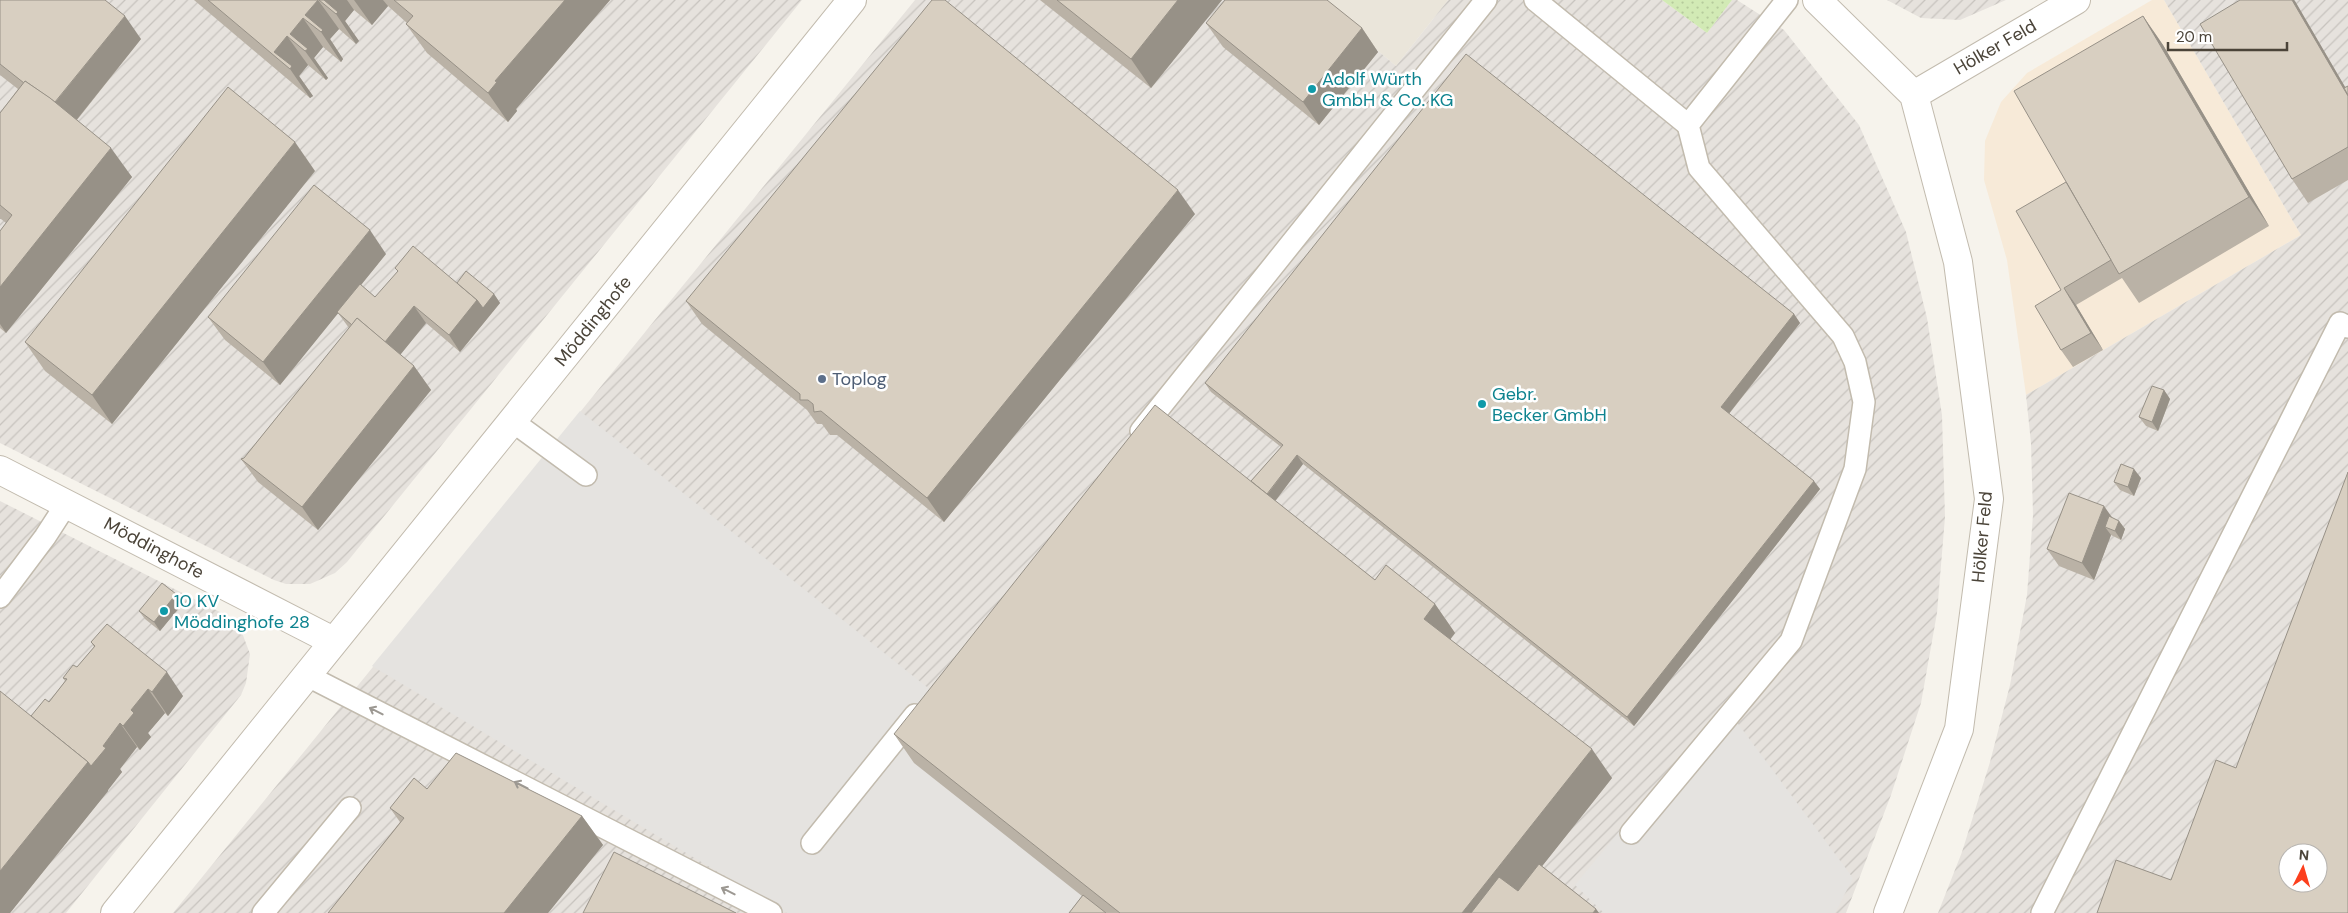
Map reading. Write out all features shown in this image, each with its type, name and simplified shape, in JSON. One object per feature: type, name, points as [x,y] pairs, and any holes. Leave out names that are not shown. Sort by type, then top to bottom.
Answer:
[{"type":"street","name":"Möddinghofe","points":[[115,913],[852,0]]},
{"type":"street","points":[[1817,0],[1914,95]]},
{"type":"street","name":"Hölker Feld","points":[[1888,913],[1959,729],[1989,499],[1958,262],[1914,95],[2076,0]]},
{"type":"street","name":"Möddinghofe","points":[[0,470],[68,503],[333,641]]},
{"type":"lane","points":[[1130,445],[1486,0]]},
{"type":"lane","points":[[1535,0],[1688,125],[1699,168],[1843,336],[1854,362],[1864,402],[1855,469],[1790,641],[1631,833]]},
{"type":"lane","points":[[1688,125],[1787,0]]},
{"type":"lane","points":[[2042,913],[2340,324],[2348,327]]},
{"type":"lane","points":[[512,421],[586,475]]},
{"type":"lane","points":[[0,597],[45,538],[68,503]]},
{"type":"lane","points":[[306,675],[771,913]]},
{"type":"lane","points":[[812,843],[925,703]]},
{"type":"lane","points":[[263,913],[350,808]]},
{"type":"shaded area","points":[[0,0],[802,0],[347,562],[335,573],[310,584],[286,584],[274,580],[0,443]]},
{"type":"shaded area","points":[[915,0],[1318,0],[1396,66],[1448,0],[1662,0],[1707,33],[1732,0],[1737,0],[1784,30],[1859,125],[1906,232],[1927,318],[1942,415],[1945,517],[1937,613],[1921,703],[1891,795],[1846,913],[173,913]]},
{"type":"shaded area","points":[[1318,0],[1448,0],[1396,66]]},
{"type":"shaded area","points":[[1887,0],[2006,0],[1960,20],[1921,18]]},
{"type":"shaded area","points":[[2152,0],[2164,0],[2301,235],[2026,395],[2007,260],[1984,180],[1985,141],[2001,102],[2027,73]]},
{"type":"shaded area","points":[[2164,0],[2348,0],[2348,913],[1938,913],[1962,852],[1990,762],[2010,685],[2027,595],[2033,515],[2031,443],[2026,395],[2301,235]]},
{"type":"shaded area","points":[[580,411],[1211,913],[787,913],[372,666]]},
{"type":"shaded area","points":[[0,501],[220,612],[241,630],[250,654],[246,683],[241,695],[66,913],[0,913]]},
{"type":"shaded area","points":[[1724,705],[1853,878],[1835,913],[1604,913],[1575,885]]},
{"type":"green space","points":[[1662,0],[1732,0],[1707,33]]},
{"type":"building","points":[[0,0],[105,0],[125,16],[55,102],[25,81],[24,83],[0,64]]},
{"type":"building","points":[[208,0],[318,0],[305,15],[323,30],[321,32],[303,18],[290,34],[308,49],[305,51],[287,36],[274,52],[292,66],[290,69]]},
{"type":"building","points":[[319,0],[324,0],[338,12],[336,14]]},
{"type":"building","points":[[394,0],[565,0],[495,81],[497,82],[488,93],[406,24],[413,16]]},
{"type":"building","points":[[932,0],[945,0],[1178,190],[927,498],[821,411],[814,412],[813,404],[808,400],[800,400],[800,394],[686,301]]},
{"type":"building","points":[[1057,0],[1178,0],[1131,59]]},
{"type":"building","name":"Adolf Würth GmbH & Co. KG","points":[[1225,0],[1327,0],[1362,28],[1303,102],[1206,23]]},
{"type":"building","points":[[2240,0],[2292,0],[2348,96],[2348,147],[2292,179],[2200,24]]},
{"type":"building","points":[[2143,16],[2249,197],[2119,274],[2014,91]]},
{"type":"building","name":"Gebr. Becker GmbH","points":[[1466,54],[1794,314],[1721,407],[1814,481],[1627,717],[1297,455],[1267,494],[1251,481],[1283,445],[1205,383]]},
{"type":"building","points":[[25,81],[50,98],[111,148],[0,287],[0,231],[12,215],[0,205],[0,113]]},
{"type":"building","points":[[2348,86],[2348,95],[2344,88]]},
{"type":"building","points":[[228,87],[295,142],[92,395],[25,342]]},
{"type":"building","points":[[2066,182],[2111,260],[2064,288],[2091,333],[2061,350],[2035,306],[2061,290],[2016,211]]},
{"type":"building","points":[[314,185],[370,230],[263,362],[208,317]]},
{"type":"building","points":[[413,246],[477,300],[449,335],[414,306],[385,342],[357,318],[352,325],[337,312],[360,284],[375,297],[398,271],[395,268]]},
{"type":"building","points":[[466,271],[494,294],[483,308],[477,300],[457,283]]},
{"type":"building","points":[[357,318],[414,366],[302,507],[241,459],[244,458]]},
{"type":"building","points":[[2152,386],[2164,390],[2152,422],[2139,417]]},
{"type":"building","points":[[1155,405],[1375,580],[1386,565],[1435,604],[1424,619],[1592,749],[1462,913],[1120,913],[894,734]]},
{"type":"building","points":[[2121,464],[2134,469],[2128,487],[2114,482]]},
{"type":"building","points":[[2348,472],[2348,913],[2097,913],[2116,860],[2171,880],[2216,760],[2236,768]]},
{"type":"building","points":[[2069,493],[2104,506],[2082,563],[2047,549]]},
{"type":"building","points":[[2109,516],[2119,521],[2115,531],[2105,527]]},
{"type":"building","points":[[162,583],[176,594],[154,622],[139,611]]},
{"type":"building","points":[[107,624],[167,672],[152,692],[148,689],[131,710],[134,713],[123,726],[120,723],[103,746],[106,748],[91,766],[31,716],[45,699],[49,702],[67,679],[63,678],[73,665],[77,667],[95,646],[91,642]]},
{"type":"building","points":[[0,691],[88,762],[0,871]]},
{"type":"building","points":[[456,753],[582,816],[504,913],[328,913],[404,818],[390,808],[414,778],[427,789]]},
{"type":"building","points":[[614,852],[736,913],[583,913]]},
{"type":"building","points":[[1539,864],[1596,909],[1593,913],[1471,913],[1499,877],[1518,891]]},
{"type":"building","points":[[1083,895],[1106,913],[1069,913]]},
{"type":"place","name":"Adolf Würth GmbH & Co. KG","points":[[1312,89]]},
{"type":"place","name":"Toplog","points":[[822,379]]},
{"type":"place","name":"Gebr. Becker GmbH","points":[[1482,404]]},
{"type":"place","name":"10 KV Möddinghofe 28","points":[[164,611]]}]
